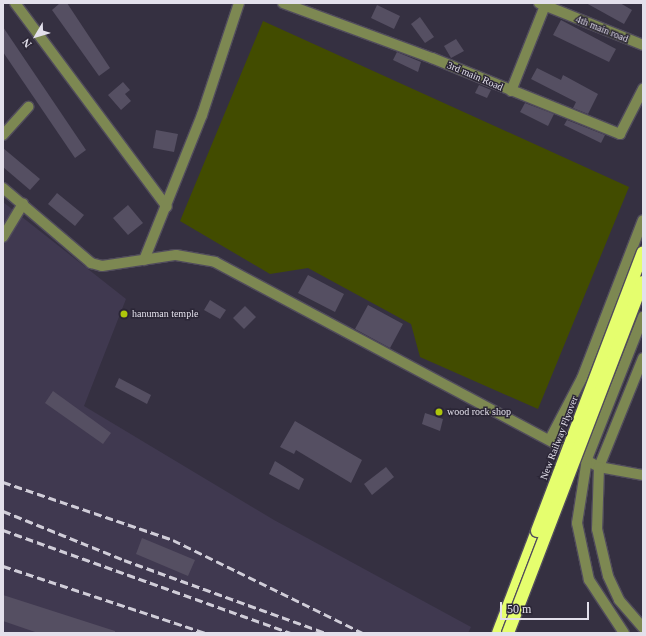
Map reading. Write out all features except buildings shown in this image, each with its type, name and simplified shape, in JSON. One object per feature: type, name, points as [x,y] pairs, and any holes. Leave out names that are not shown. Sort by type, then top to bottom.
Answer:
[{"type":"highway","name":"New Railway Flyover","points":[[498,633],[643,252]]},
{"type":"highway","points":[[508,633],[643,282]]},
{"type":"street","points":[[15,3],[167,207]]},
{"type":"street","points":[[144,260],[167,207],[239,3]]},
{"type":"street","name":"3rd main Road","points":[[283,3],[620,134],[643,89]]},
{"type":"street","points":[[511,91],[543,4]]},
{"type":"street","name":"4th main road","points":[[543,4],[643,45]]},
{"type":"street","points":[[3,135],[28,107]]},
{"type":"street","points":[[3,188],[91,263],[102,266],[176,255],[214,262],[588,459],[599,467],[643,475]]},
{"type":"street","points":[[3,237],[22,204]]},
{"type":"street","points":[[550,439],[582,378],[643,220]]},
{"type":"street","points":[[624,633],[589,580],[580,548],[577,523],[588,459],[643,317]]},
{"type":"street","points":[[643,358],[599,467],[599,552],[619,600],[643,628]]},
{"type":"shaded area","points":[[3,202],[126,299],[84,406],[274,520],[471,627],[468,633],[3,633]]},
{"type":"green space","points":[[263,21],[629,187],[538,409],[420,357],[411,324],[308,268],[270,274],[180,221]]},
{"type":"railway","points":[[3,482],[173,540],[363,633]]},
{"type":"railway","points":[[3,511],[124,560],[326,633]]},
{"type":"railway","points":[[3,530],[291,633]]},
{"type":"railway","points":[[3,566],[205,633]]},
{"type":"place","name":"hanuman temple","points":[[124,314]]},
{"type":"place","name":"wood rock shop","points":[[439,412]]}]
